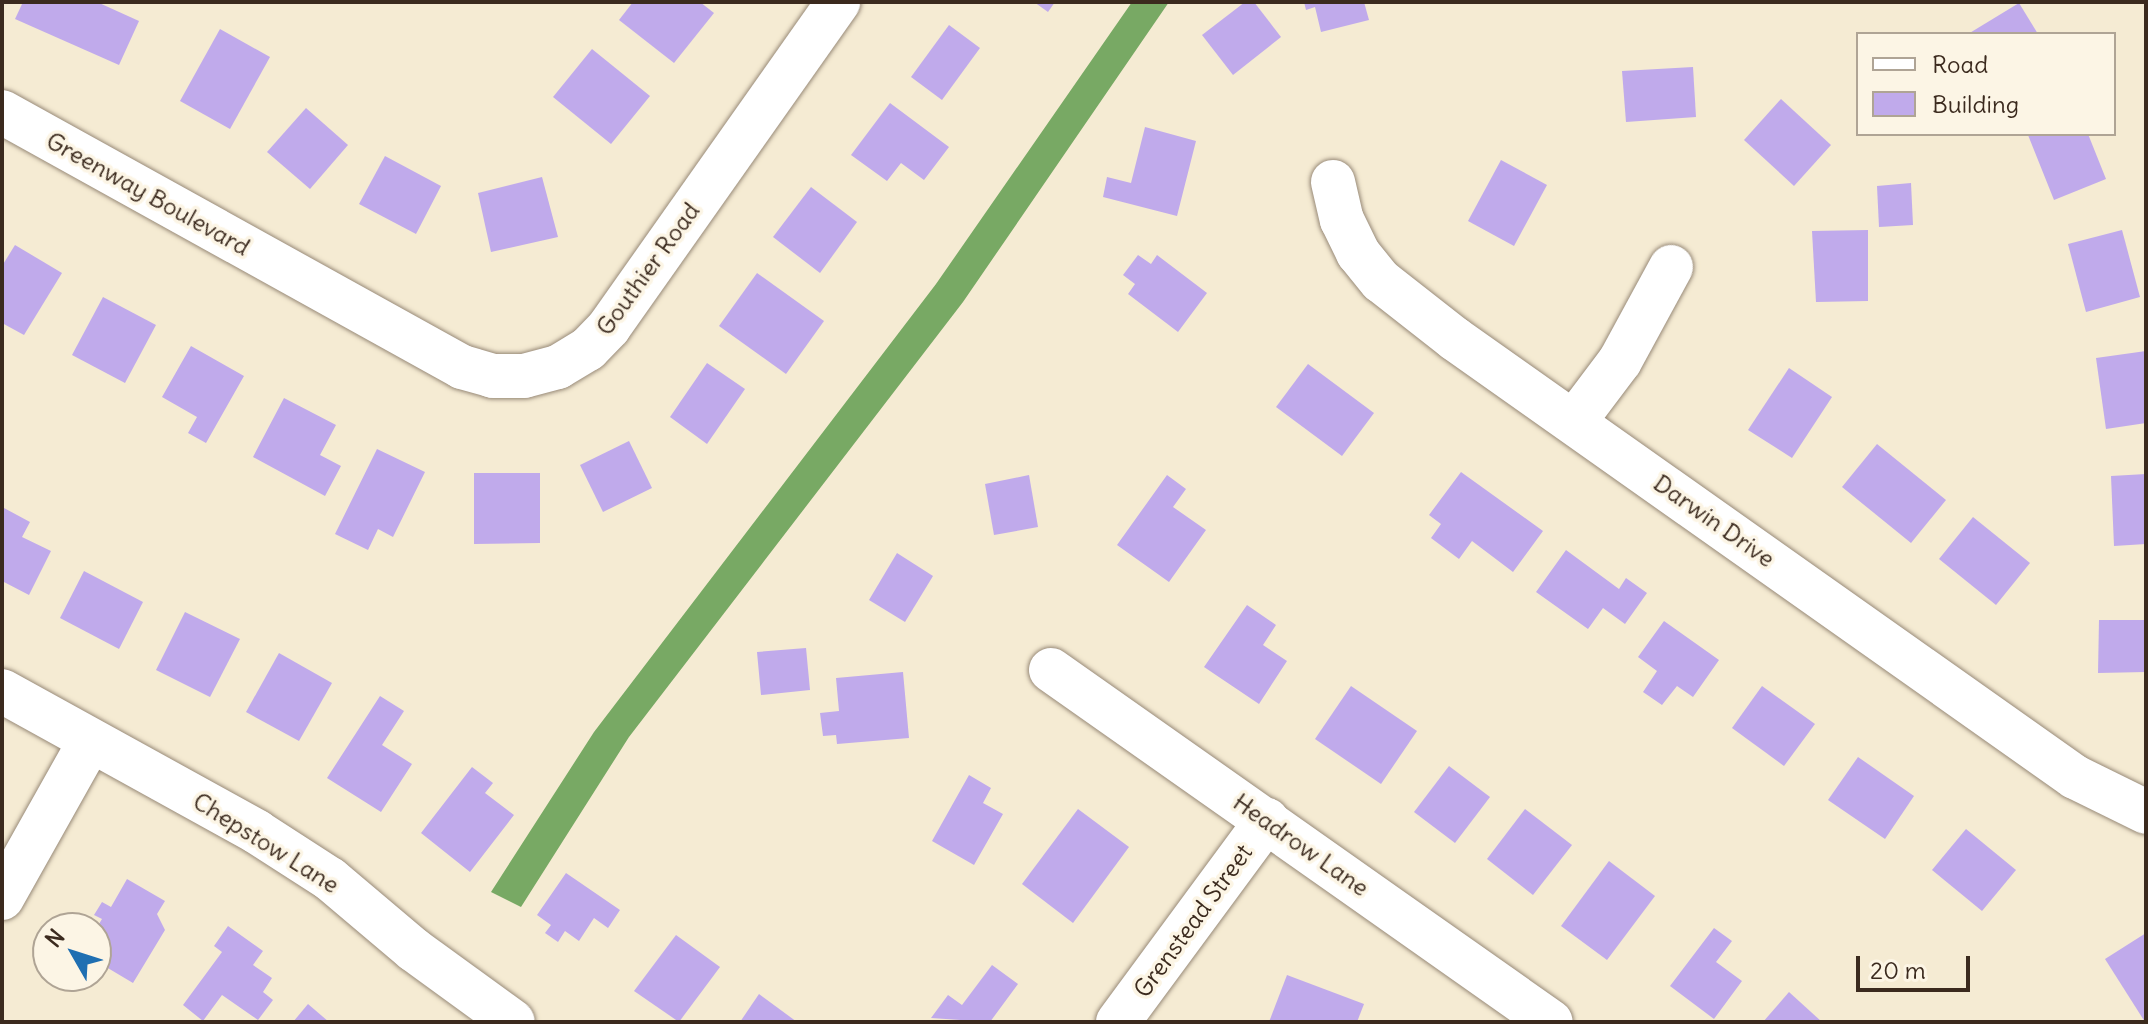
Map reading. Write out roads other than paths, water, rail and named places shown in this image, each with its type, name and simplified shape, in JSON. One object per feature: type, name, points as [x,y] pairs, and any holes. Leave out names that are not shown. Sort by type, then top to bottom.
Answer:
[{"type":"street","name":"Gouthier Road","points":[[295,275],[462,367],[493,376],[524,376],[558,367],[588,349],[609,327],[838,2]]},
{"type":"street","name":"Greenway Boulevard","points":[[2,112],[295,275]]},
{"type":"street","name":"Darwin Drive","points":[[1333,182],[1342,220],[1358,253],[1381,281],[1574,422],[2075,777],[2146,812]]},
{"type":"street","points":[[1574,422],[1620,361],[1671,267]]},
{"type":"street","name":"Headrow Lane","points":[[1051,670],[1551,1022]]},
{"type":"street","name":"Chepstow Lane","points":[[2,691],[257,832],[330,879],[414,950],[513,1022]]},
{"type":"street","points":[[2,898],[90,741]]},
{"type":"street","name":"Grenstead Street","points":[[1118,1022],[1267,820]]}]
